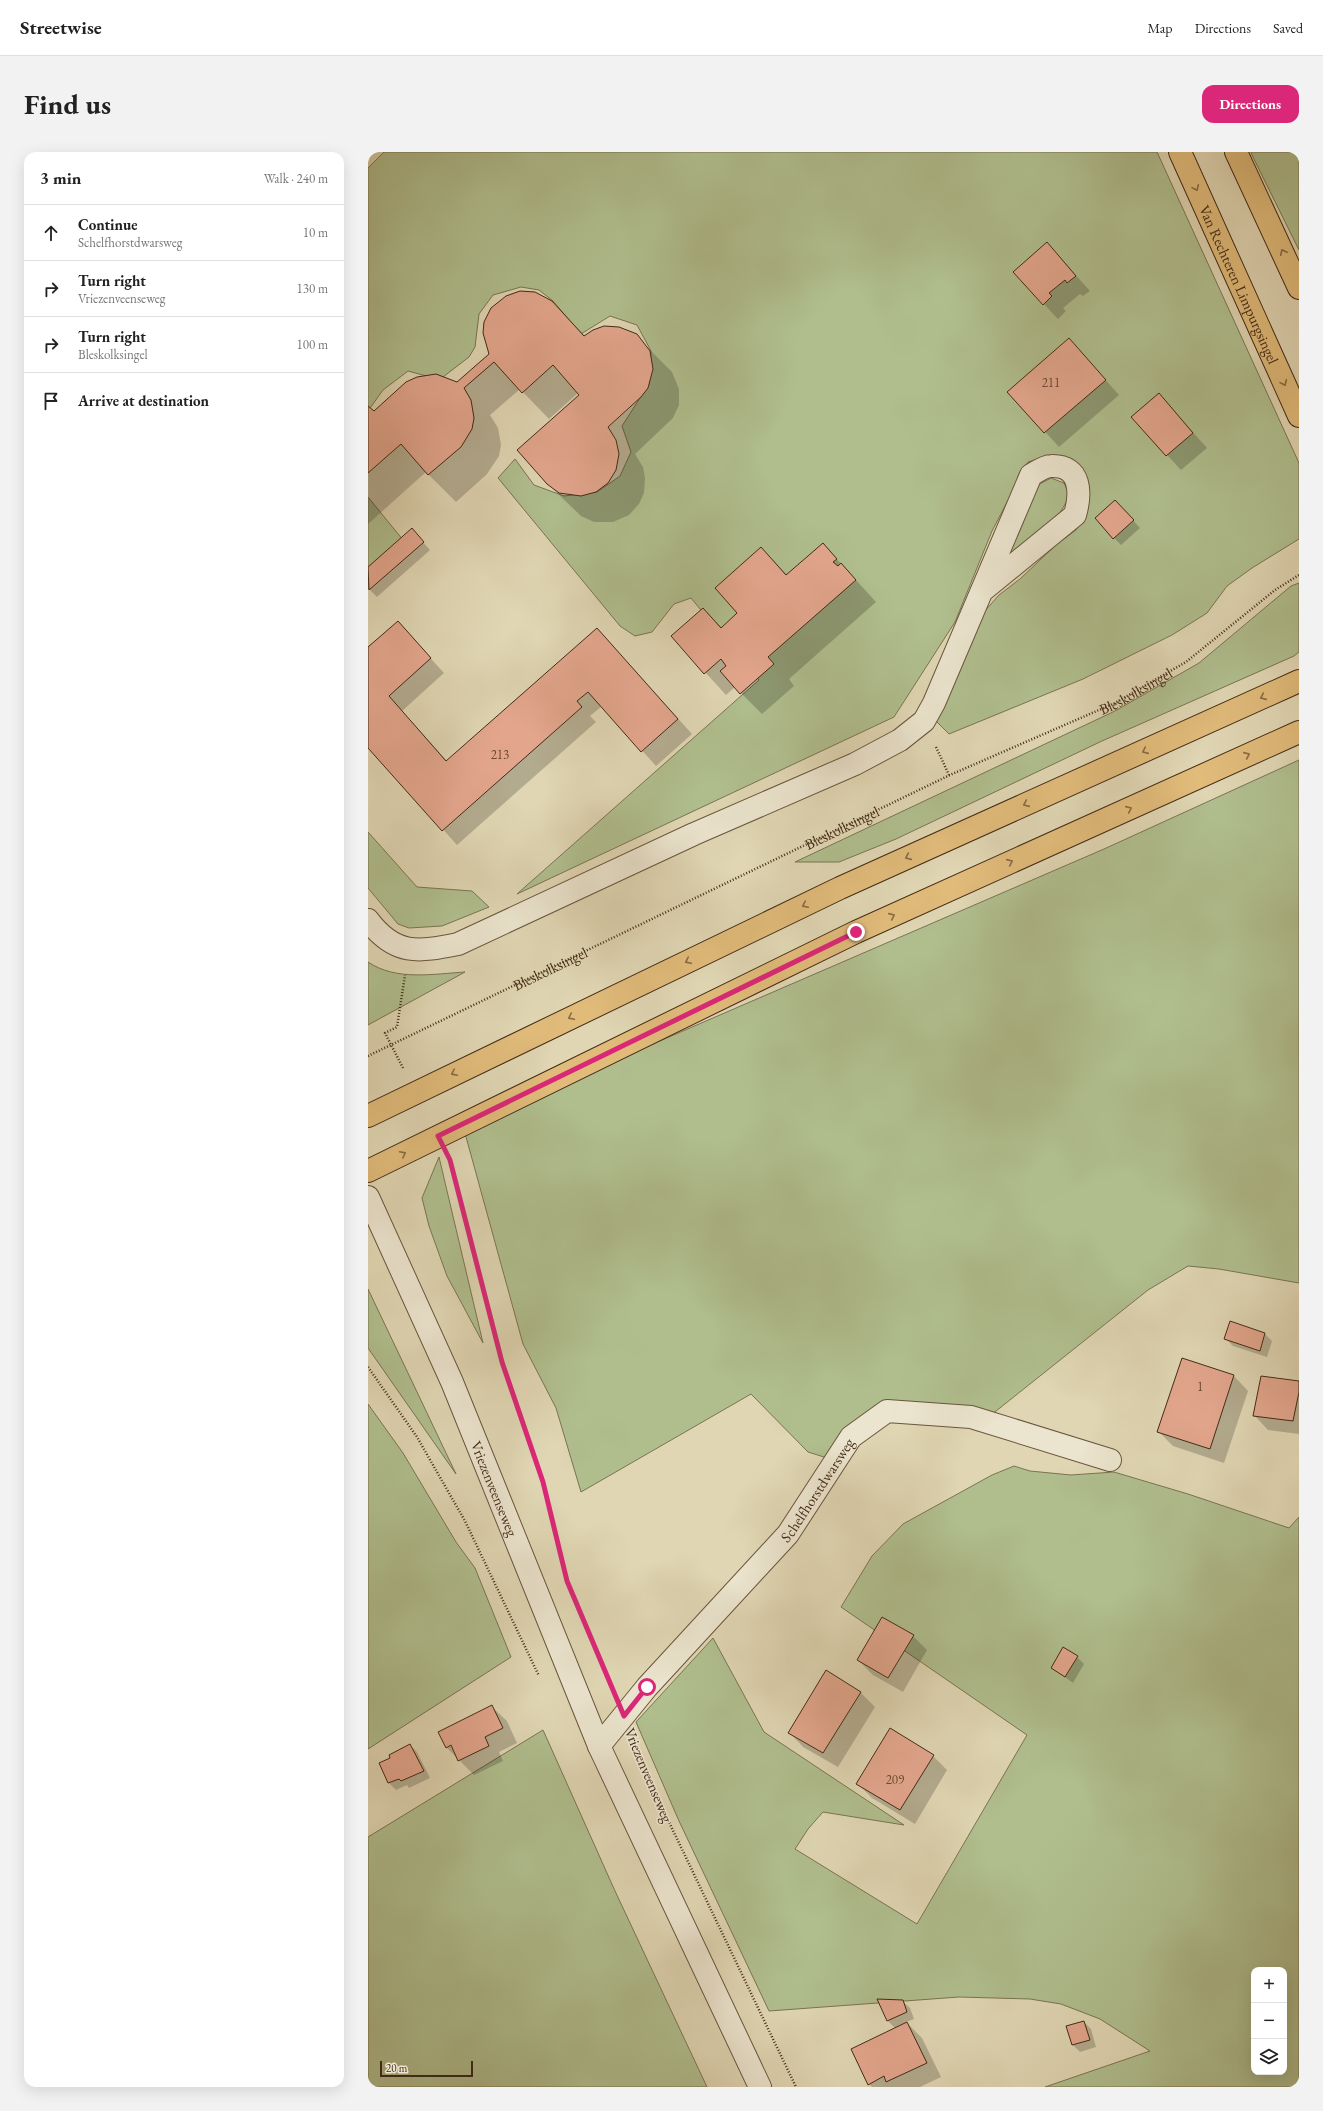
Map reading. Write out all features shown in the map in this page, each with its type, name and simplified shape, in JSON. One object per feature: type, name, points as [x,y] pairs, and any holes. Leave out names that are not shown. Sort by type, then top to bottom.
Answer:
[{"type":"main road","name":"Van Rechteren Limpurgsingel","points":[[1180,152],[1299,416]]},
{"type":"main road","points":[[1236,152],[1299,288]]},
{"type":"main road","points":[[368,1116],[840,888],[1299,681]]},
{"type":"main road","points":[[368,1171],[856,932],[1299,732]]},
{"type":"street","points":[[368,920],[378,933],[408,950],[427,951],[458,944],[694,834],[855,764],[900,740],[924,722],[934,703],[1031,475],[1050,466],[1065,468],[1077,480],[1080,498],[1075,515],[982,591]]},
{"type":"street","name":"Vriezenveenseweg","points":[[368,1197],[452,1382],[599,1746],[760,2087]]},
{"type":"street","name":"Schelfhorstdwarsweg","points":[[599,1746],[647,1687],[788,1534],[851,1436],[887,1411],[971,1417],[1110,1460]]},
{"type":"path","name":"Bleskolksingel","points":[[368,1056],[950,775],[1115,703],[1186,662],[1276,590],[1299,575]]},
{"type":"path","points":[[408,950],[397,1027],[385,1033],[416,1093]]},
{"type":"path","name":"Vriezenveenseweg","points":[[438,1136],[450,1160],[502,1362],[543,1482],[567,1581],[624,1716],[644,1770],[796,2087]]},
{"type":"green space","points":[[384,152],[1157,152],[1299,463],[1299,539],[1252,568],[1227,586],[1207,613],[1172,635],[1083,679],[949,734],[935,720],[983,613],[999,595],[1020,579],[1057,544],[1076,530],[1088,509],[1089,494],[1070,464],[1050,455],[1028,462],[992,531],[955,622],[894,717],[517,894],[759,680],[691,598],[674,604],[652,632],[635,636],[620,626],[498,478],[515,459],[534,485],[564,496],[597,492],[620,476],[631,452],[622,426],[649,384],[651,351],[637,325],[610,316],[581,334],[553,301],[539,290],[521,287],[493,295],[479,314],[475,347],[469,357],[443,377],[430,377],[408,371],[383,390],[368,411],[368,168]]},
{"type":"green space","points":[[1299,152],[1299,250],[1251,153]]},
{"type":"green space","points":[[1051,478],[1064,483],[1069,494],[1065,504],[1052,523],[1007,562],[1003,558],[1036,486]]},
{"type":"green space","points":[[368,497],[412,551],[368,589]]},
{"type":"green space","points":[[1299,583],[1299,652],[1294,656],[1102,741],[896,839],[839,862],[795,862],[1115,711],[1199,663],[1291,586]]},
{"type":"green space","points":[[1299,760],[1299,1283],[1219,1269],[1188,1266],[1148,1290],[991,1415],[874,1417],[843,1463],[808,1452],[751,1394],[581,1492],[556,1408],[523,1344],[463,1126],[1104,849]]},
{"type":"green space","points":[[368,832],[417,887],[472,891],[489,907],[442,926],[409,928],[398,924],[368,888]]},
{"type":"green space","points":[[368,962],[390,972],[403,974],[428,975],[465,972],[368,1025]]},
{"type":"green space","points":[[439,1157],[483,1343],[447,1276],[429,1226],[422,1198]]},
{"type":"green space","points":[[368,1289],[456,1474],[368,1348]]},
{"type":"green space","points":[[368,1404],[403,1453],[456,1542],[475,1568],[511,1657],[368,1749]]},
{"type":"green space","points":[[1014,1466],[1030,1471],[1071,1475],[1114,1472],[1188,1494],[1289,1528],[1299,1517],[1299,2087],[1045,2087],[1150,2051],[1100,2019],[1061,2004],[1030,1999],[959,1997],[769,2011],[679,1821],[636,1722],[713,1638],[764,1732],[904,1825],[823,1812],[808,1829],[795,1849],[917,1924],[1027,1735],[841,1607],[872,1556],[903,1524],[992,1475]]},
{"type":"green space","points":[[543,1730],[615,1891],[707,2087],[368,2087],[368,1837]]},
{"type":"building","points":[[1047,242],[1076,276],[1067,283],[1065,280],[1049,293],[1052,296],[1043,305],[1013,272]]},
{"type":"building","points":[[520,291],[535,292],[552,301],[584,336],[593,330],[604,326],[619,327],[637,334],[650,351],[653,369],[648,388],[641,397],[608,427],[616,440],[619,454],[616,470],[608,483],[596,492],[581,496],[559,493],[547,484],[517,450],[579,395],[553,365],[522,393],[494,362],[464,388],[471,400],[474,418],[472,429],[461,447],[428,475],[401,444],[368,473],[368,406],[374,411],[406,382],[417,377],[436,374],[457,382],[489,354],[483,333],[484,322],[491,308],[506,296]]},
{"type":"building","points":[[1069,338],[1106,380],[1044,433],[1007,392]]},
{"type":"building","points":[[1159,393],[1193,433],[1166,456],[1131,417]]},
{"type":"building","points":[[1115,500],[1134,520],[1113,539],[1095,518]]},
{"type":"building","points":[[412,528],[424,542],[369,590],[368,567]]},
{"type":"building","points":[[823,543],[837,559],[833,562],[838,566],[841,563],[856,580],[768,657],[774,664],[740,694],[720,671],[726,666],[721,659],[704,674],[671,636],[703,608],[721,628],[737,613],[715,588],[761,547],[786,575]]},
{"type":"building","points":[[398,621],[431,658],[389,696],[446,761],[597,628],[678,719],[641,752],[588,692],[577,701],[582,707],[442,831],[368,748],[368,647]]},
{"type":"building","points":[[1230,1321],[1265,1333],[1260,1351],[1224,1339]]},
{"type":"building","points":[[1182,1358],[1234,1375],[1210,1449],[1157,1432]]},
{"type":"building","points":[[1261,1376],[1299,1381],[1299,1392],[1293,1421],[1253,1416]]},
{"type":"building","points":[[882,1617],[914,1635],[888,1678],[857,1660]]},
{"type":"building","points":[[1063,1647],[1078,1656],[1065,1677],[1051,1668]]},
{"type":"building","points":[[826,1670],[861,1692],[823,1753],[788,1733]]},
{"type":"building","points":[[492,1705],[503,1728],[485,1737],[489,1746],[458,1761],[451,1745],[446,1748],[438,1732]]},
{"type":"building","points":[[890,1728],[934,1755],[900,1810],[856,1784]]},
{"type":"building","points":[[410,1744],[424,1771],[401,1781],[399,1779],[388,1783],[379,1763],[390,1758],[389,1755]]},
{"type":"building","points":[[877,1999],[903,2000],[907,2012],[887,2021]]},
{"type":"building","points":[[1084,2021],[1090,2040],[1072,2045],[1066,2026]]},
{"type":"building","points":[[907,2022],[927,2063],[886,2082],[884,2076],[868,2085],[851,2049]]},
{"type":"route","points":[[647,1687],[624,1716],[571,1593],[543,1482],[502,1362],[450,1160],[438,1136],[856,932]]}]
